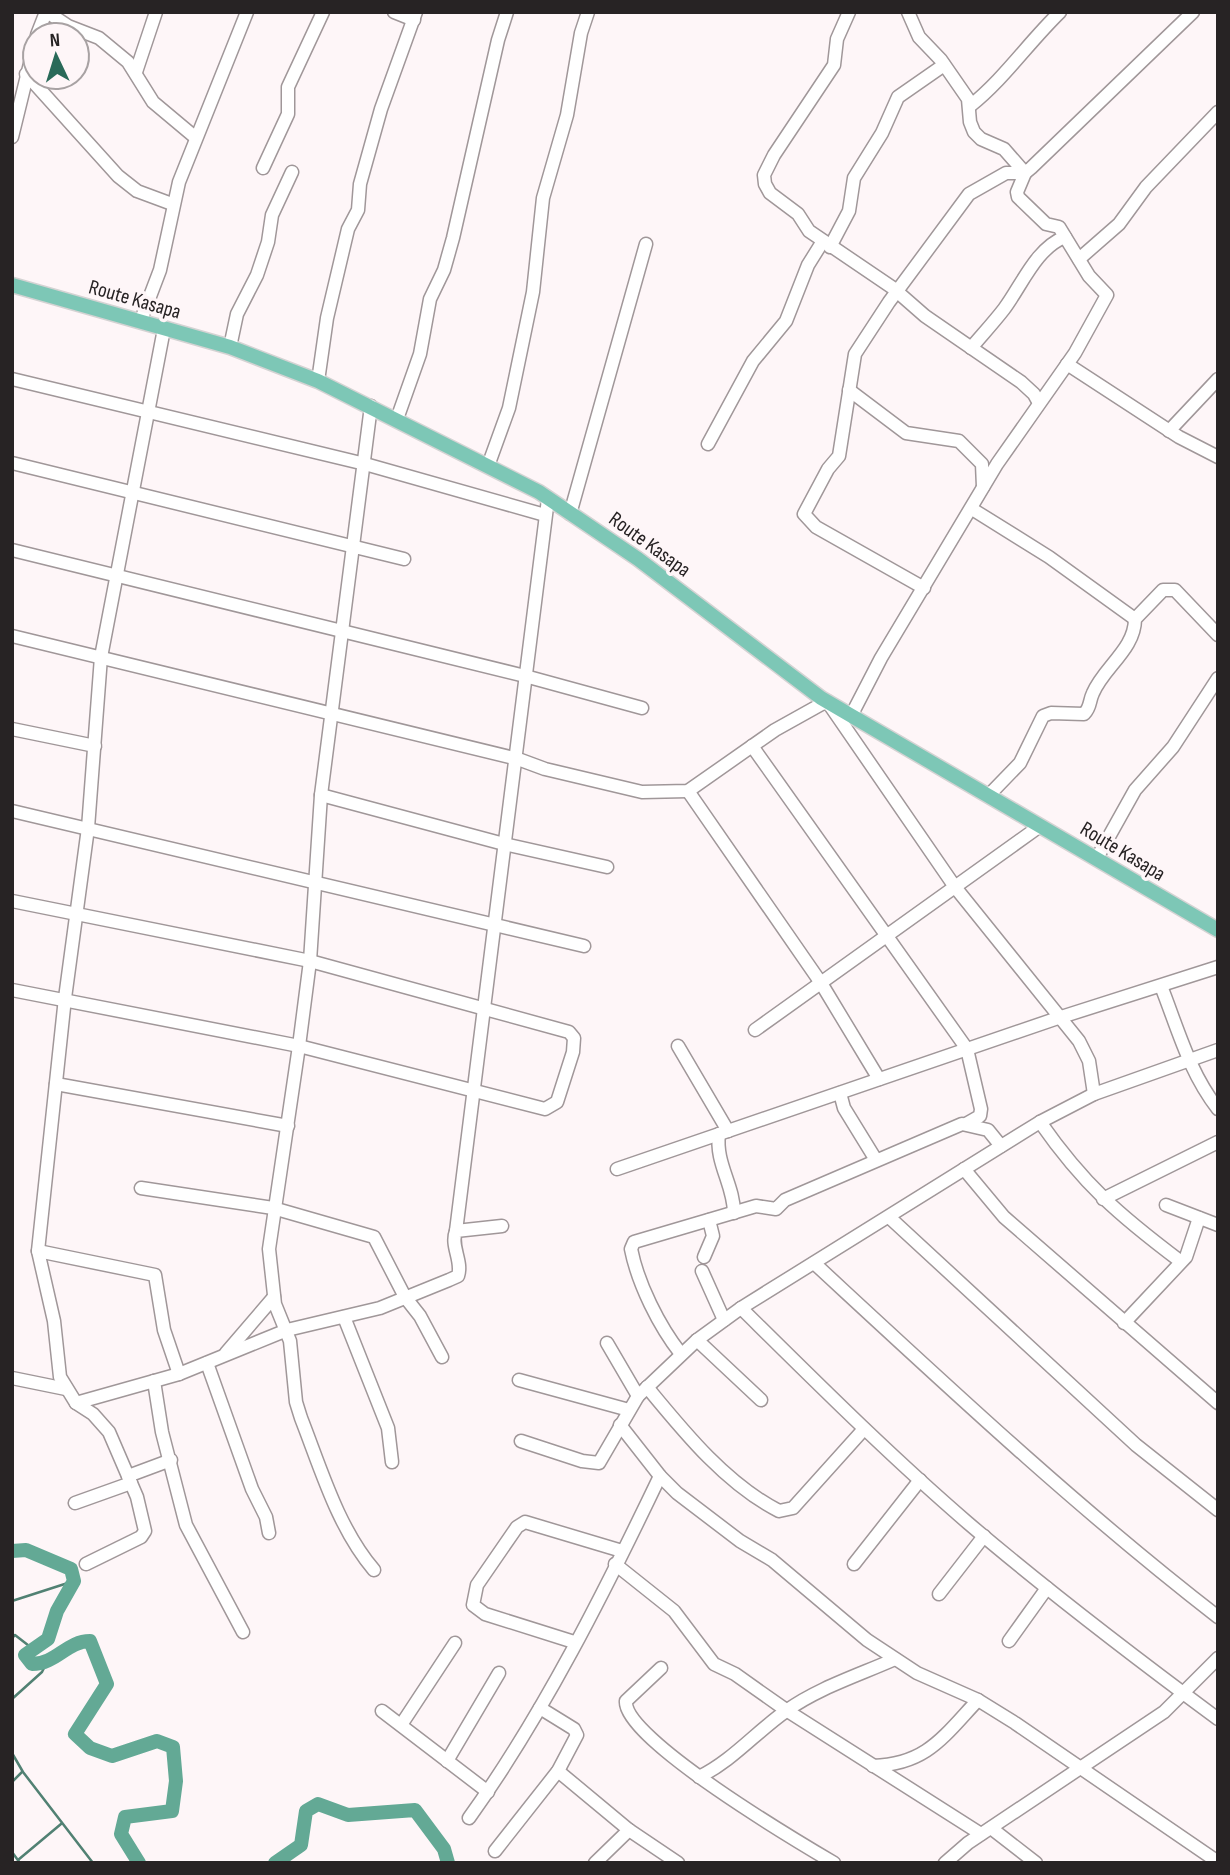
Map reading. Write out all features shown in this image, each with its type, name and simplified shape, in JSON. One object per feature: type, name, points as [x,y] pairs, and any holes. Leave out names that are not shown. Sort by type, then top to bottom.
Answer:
[{"type":"main road","name":"Route Kasapa","points":[[12,285],[230,347],[318,381],[488,466],[548,499],[638,559],[827,701],[990,794],[1218,930]]},
{"type":"street","points":[[47,12],[68,26],[99,38],[136,72],[153,102],[196,138]]},
{"type":"street","points":[[136,72],[156,12]]},
{"type":"street","points":[[141,320],[160,270],[173,204],[196,138],[247,12]]},
{"type":"street","points":[[263,168],[288,114],[288,87],[323,12]]},
{"type":"street","points":[[318,381],[327,318],[348,229],[358,210],[360,184],[378,119],[415,16],[394,12]]},
{"type":"street","points":[[397,419],[420,354],[430,299],[444,270],[453,239],[498,40],[507,12]]},
{"type":"street","points":[[488,466],[509,408],[533,292],[543,198],[567,115],[588,12]]},
{"type":"street","points":[[849,12],[837,39],[834,65],[798,117],[764,175],[770,193],[791,206],[804,226],[826,244],[1021,382],[1039,403]]},
{"type":"street","points":[[908,12],[919,37],[944,65],[970,106],[970,122],[974,132],[981,139],[1004,149],[1025,173]]},
{"type":"street","points":[[970,106],[999,82],[1019,53],[1060,12]]},
{"type":"street","points":[[851,716],[881,658],[983,490],[1067,364],[1107,295],[1079,259],[1059,227],[1046,224],[1018,197],[1017,192],[1025,173],[1194,12]]},
{"type":"street","points":[[708,444],[754,361],[786,321],[808,265],[849,211],[854,178],[882,133],[898,97],[944,65]]},
{"type":"street","points":[[12,137],[22,91]]},
{"type":"street","points":[[41,91],[118,176],[137,191],[173,204]]},
{"type":"street","points":[[1079,259],[1119,225],[1146,187],[1218,112]]},
{"type":"street","points":[[230,347],[237,314],[257,275],[268,242],[272,215],[292,172]]},
{"type":"street","points":[[925,588],[816,527],[804,514],[828,469],[839,456],[855,354],[969,194],[1006,173],[1025,173]]},
{"type":"street","points":[[971,348],[1004,309],[1034,264],[1052,243],[1065,237]]},
{"type":"street","points":[[570,514],[646,244]]},
{"type":"street","points":[[86,1564],[144,1534],[130,1480],[103,1424],[76,1403],[60,1377],[54,1321],[38,1251],[65,998],[88,828],[101,657],[164,330]]},
{"type":"street","points":[[1067,364],[1170,431],[1218,457]]},
{"type":"street","points":[[12,379],[365,464],[544,515]]},
{"type":"street","points":[[1170,431],[1218,379]]},
{"type":"street","points":[[849,390],[906,433],[963,444],[982,464],[983,490]]},
{"type":"street","points":[[371,406],[321,795],[310,961],[269,1249],[274,1297],[287,1330],[302,1418],[347,1528],[361,1556],[373,1570]]},
{"type":"street","points":[[12,463],[102,482],[133,493],[404,559]]},
{"type":"street","points":[[76,1403],[179,1374],[287,1330],[344,1317],[457,1276],[460,1268],[453,1240],[504,844],[518,758],[525,676],[548,499]]},
{"type":"street","points":[[972,509],[1049,557],[1135,619]]},
{"type":"street","points":[[12,550],[525,676],[642,708]]},
{"type":"street","points":[[990,794],[1020,763],[1043,716],[1051,713],[1084,714],[1088,710],[1093,693],[1134,632],[1135,619],[1163,590],[1175,590],[1218,635]]},
{"type":"street","points":[[12,636],[518,758],[545,769],[642,792],[688,791],[752,746],[827,701],[954,887],[1085,1051],[1094,1094]]},
{"type":"street","points":[[1097,858],[1135,790],[1173,747],[1218,678]]},
{"type":"street","points":[[12,729],[94,746]]},
{"type":"street","points":[[681,1354],[662,1326],[631,1249],[634,1242],[758,1206],[776,1209],[785,1200],[966,1124],[980,1116],[981,1109],[967,1049],[752,746]]},
{"type":"street","points":[[688,791],[821,983],[879,1079]]},
{"type":"street","points":[[321,795],[504,844],[607,867]]},
{"type":"street","points":[[12,811],[314,880],[584,946]]},
{"type":"street","points":[[755,1030],[1040,826]]},
{"type":"street","points":[[12,901],[310,961],[569,1032],[574,1038],[573,1052],[564,1089],[551,1107],[545,1109],[299,1046],[65,998],[12,990]]},
{"type":"street","points":[[617,1169],[1058,1018],[1218,967]]},
{"type":"street","points":[[1161,986],[1185,1047],[1186,1059],[1218,1109]]},
{"type":"street","points":[[678,1046],[724,1133],[718,1154],[732,1192],[734,1213]]},
{"type":"street","points":[[521,1441],[596,1464],[642,1392],[697,1340],[741,1308],[1040,1122],[1094,1094],[1186,1059],[1218,1050]]},
{"type":"street","points":[[56,1084],[288,1126]]},
{"type":"street","points":[[840,1093],[844,1108],[876,1160]]},
{"type":"street","points":[[1040,1122],[1073,1168],[1103,1199],[1180,1261]]},
{"type":"street","points":[[966,1124],[991,1132],[1001,1146]]},
{"type":"street","points":[[1103,1199],[1218,1142]]},
{"type":"street","points":[[964,1169],[1004,1217],[1218,1403]]},
{"type":"street","points":[[141,1188],[273,1208],[374,1237],[405,1297],[442,1357]]},
{"type":"street","points":[[1166,1205],[1218,1225]]},
{"type":"street","points":[[889,1217],[1136,1445],[1218,1510]]},
{"type":"street","points":[[1124,1323],[1186,1256],[1199,1218]]},
{"type":"street","points":[[704,1257],[713,1236],[709,1220]]},
{"type":"street","points":[[456,1231],[502,1226]]},
{"type":"street","points":[[38,1251],[155,1275],[163,1330],[179,1374]]},
{"type":"street","points":[[814,1263],[1099,1523],[1218,1617]]},
{"type":"street","points":[[702,1271],[724,1320]]},
{"type":"street","points":[[226,1353],[274,1297]]},
{"type":"street","points":[[741,1308],[864,1429],[984,1536],[1218,1720]]},
{"type":"street","points":[[344,1317],[388,1428],[393,1462]]},
{"type":"street","points":[[697,1340],[761,1400]]},
{"type":"street","points":[[607,1343],[642,1392],[743,1486],[779,1511],[793,1507],[864,1429]]},
{"type":"street","points":[[207,1363],[252,1489],[266,1517],[269,1533]]},
{"type":"street","points":[[12,1378],[66,1389]]},
{"type":"street","points":[[519,1380],[629,1410]]},
{"type":"street","points":[[154,1381],[162,1432],[188,1532],[243,1632]]},
{"type":"street","points":[[620,1425],[660,1476],[700,1512],[772,1560],[895,1659],[917,1674],[978,1700],[1218,1862]]},
{"type":"street","points":[[75,1503],[171,1460]]},
{"type":"street","points":[[469,1818],[540,1708],[660,1476]]},
{"type":"street","points":[[854,1564],[920,1480]]},
{"type":"street","points":[[574,1643],[485,1614],[472,1605],[477,1585],[517,1527],[525,1522],[622,1551]]},
{"type":"street","points":[[939,1594],[984,1536]]},
{"type":"street","points":[[615,1564],[674,1611],[713,1664],[735,1674],[872,1766],[1036,1863]]},
{"type":"street","points":[[1009,1641],[1047,1588]]},
{"type":"street","points":[[401,1725],[455,1643]]},
{"type":"street","points":[[945,1863],[986,1831],[1164,1712],[1218,1658]]},
{"type":"street","points":[[699,1777],[720,1767],[739,1747],[786,1710],[895,1659]]},
{"type":"street","points":[[661,1668],[626,1701],[625,1707],[670,1755],[699,1777],[834,1863]]},
{"type":"street","points":[[447,1761],[499,1673]]},
{"type":"street","points":[[872,1766],[902,1764],[929,1749],[978,1700]]},
{"type":"street","points":[[495,1851],[558,1771],[577,1735],[574,1729],[540,1708]]},
{"type":"street","points":[[382,1712],[488,1792]]},
{"type":"street","points":[[558,1771],[629,1830],[678,1863]]},
{"type":"street","points":[[595,1863],[629,1830]]},
{"type":"waterway","points":[[12,1551],[26,1550],[71,1569],[74,1581],[57,1611],[48,1639],[25,1655],[32,1664],[40,1663],[75,1645],[90,1641],[107,1684],[75,1734],[90,1748],[112,1756],[157,1741],[173,1747],[176,1781],[172,1811],[125,1817],[121,1834],[139,1863]]},
{"type":"waterway","points":[[12,1601],[74,1581]]},
{"type":"waterway","points":[[12,1638],[15,1635],[33,1649]]},
{"type":"waterway","points":[[12,1699],[42,1672],[46,1664]]},
{"type":"waterway","points":[[12,1753],[23,1772],[93,1863]]},
{"type":"waterway","points":[[12,1782],[22,1772]]},
{"type":"waterway","points":[[275,1863],[301,1845],[306,1811],[318,1804],[348,1815],[415,1810],[444,1849],[448,1863]]},
{"type":"waterway","points":[[18,1860],[61,1824]]},
{"type":"waterway","points":[[12,1852],[20,1863]]}]
